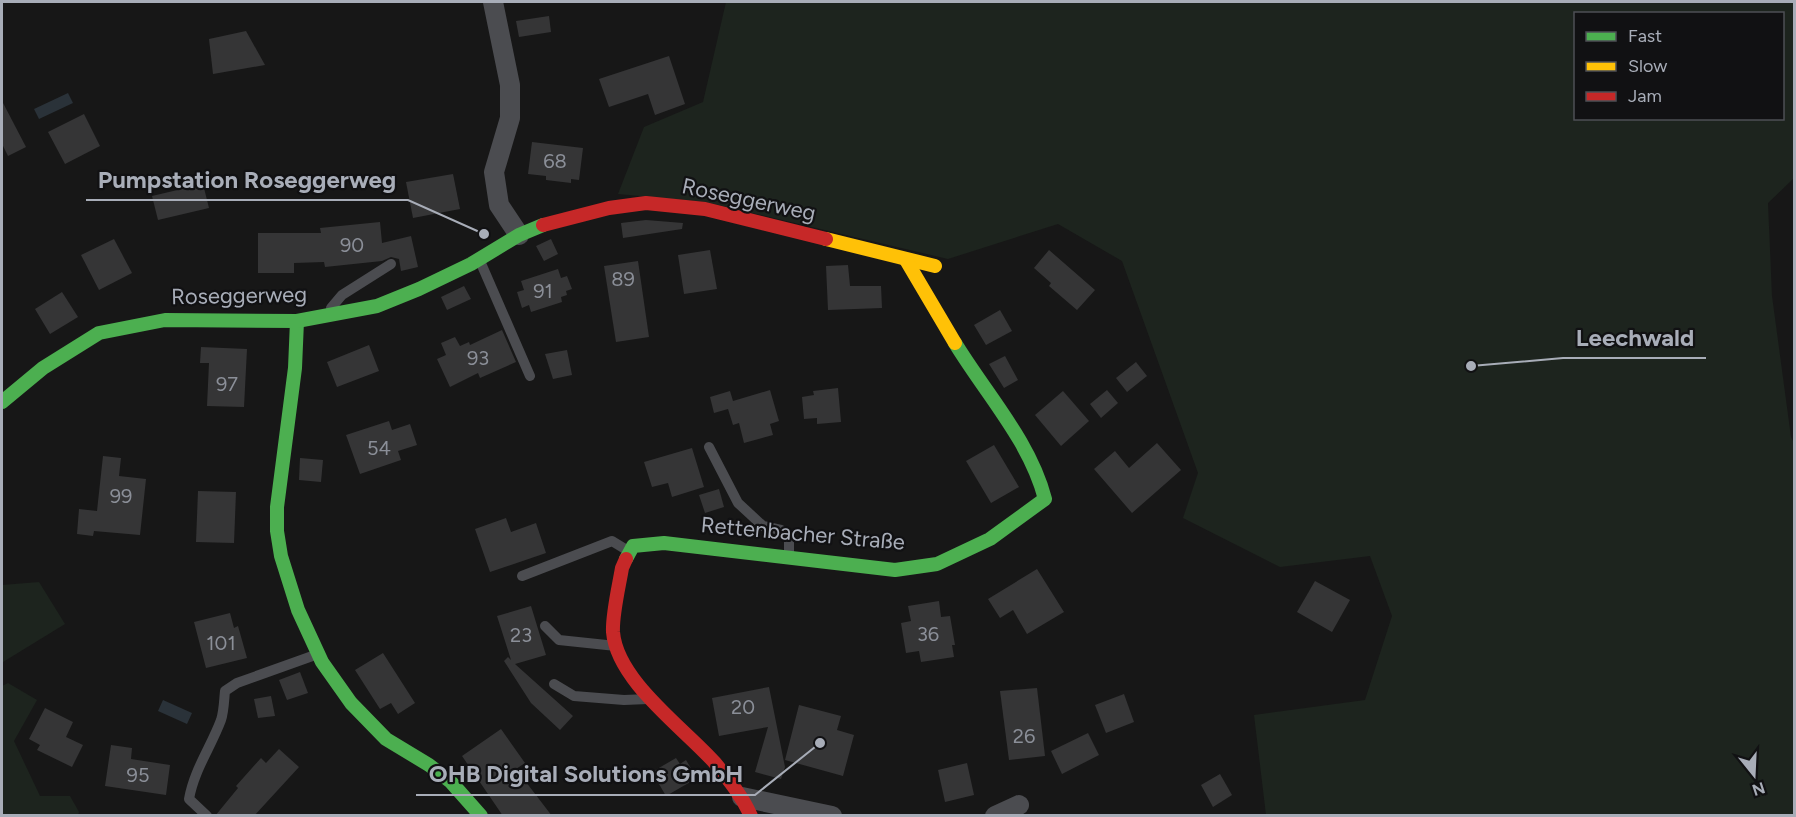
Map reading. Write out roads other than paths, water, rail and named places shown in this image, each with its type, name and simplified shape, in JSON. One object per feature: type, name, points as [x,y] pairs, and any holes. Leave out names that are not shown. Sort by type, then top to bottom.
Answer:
[{"type":"street","points":[[493,2],[510,85],[510,118],[494,172],[499,205],[519,235]]},
{"type":"street","name":"Roseggerweg","points":[[2,402],[43,368],[99,333],[165,320],[297,321],[377,306],[419,289],[479,259],[519,235],[551,221],[609,208],[646,204],[705,209],[935,266]]},
{"type":"street","name":"Rettenbacher Straße","points":[[630,552],[633,546],[664,543],[895,570],[937,564],[990,539],[1045,499],[1042,480],[1012,427],[983,386],[906,260]]},
{"type":"street","points":[[297,321],[298,349],[277,508],[279,546],[287,579],[309,634],[329,674],[351,703],[388,740],[432,767],[468,798],[481,816]]},
{"type":"street","points":[[630,552],[622,568],[613,631],[619,656],[628,670],[651,699],[714,762],[748,811],[832,816]]},
{"type":"street","points":[[995,816],[1020,805]]},
{"type":"lane","points":[[479,259],[530,376]]},
{"type":"lane","points":[[329,315],[332,306],[342,295],[391,264]]},
{"type":"lane","points":[[709,447],[738,503],[763,526],[781,530],[789,537],[789,559]]},
{"type":"lane","points":[[522,576],[612,541],[630,552]]},
{"type":"lane","points":[[544,626],[559,640],[616,646]]},
{"type":"lane","points":[[207,816],[189,799],[191,785],[221,719],[225,692],[237,683],[319,654]]},
{"type":"lane","points":[[554,684],[574,696],[624,700],[651,699]]},
{"type":"place","name":"Pumpstation Roseggerweg","points":[[484,234]]},
{"type":"place","name":"Leechwald","points":[[1471,366]]},
{"type":"place","name":"OHB Digital Solutions GmbH","points":[[820,743]]}]
